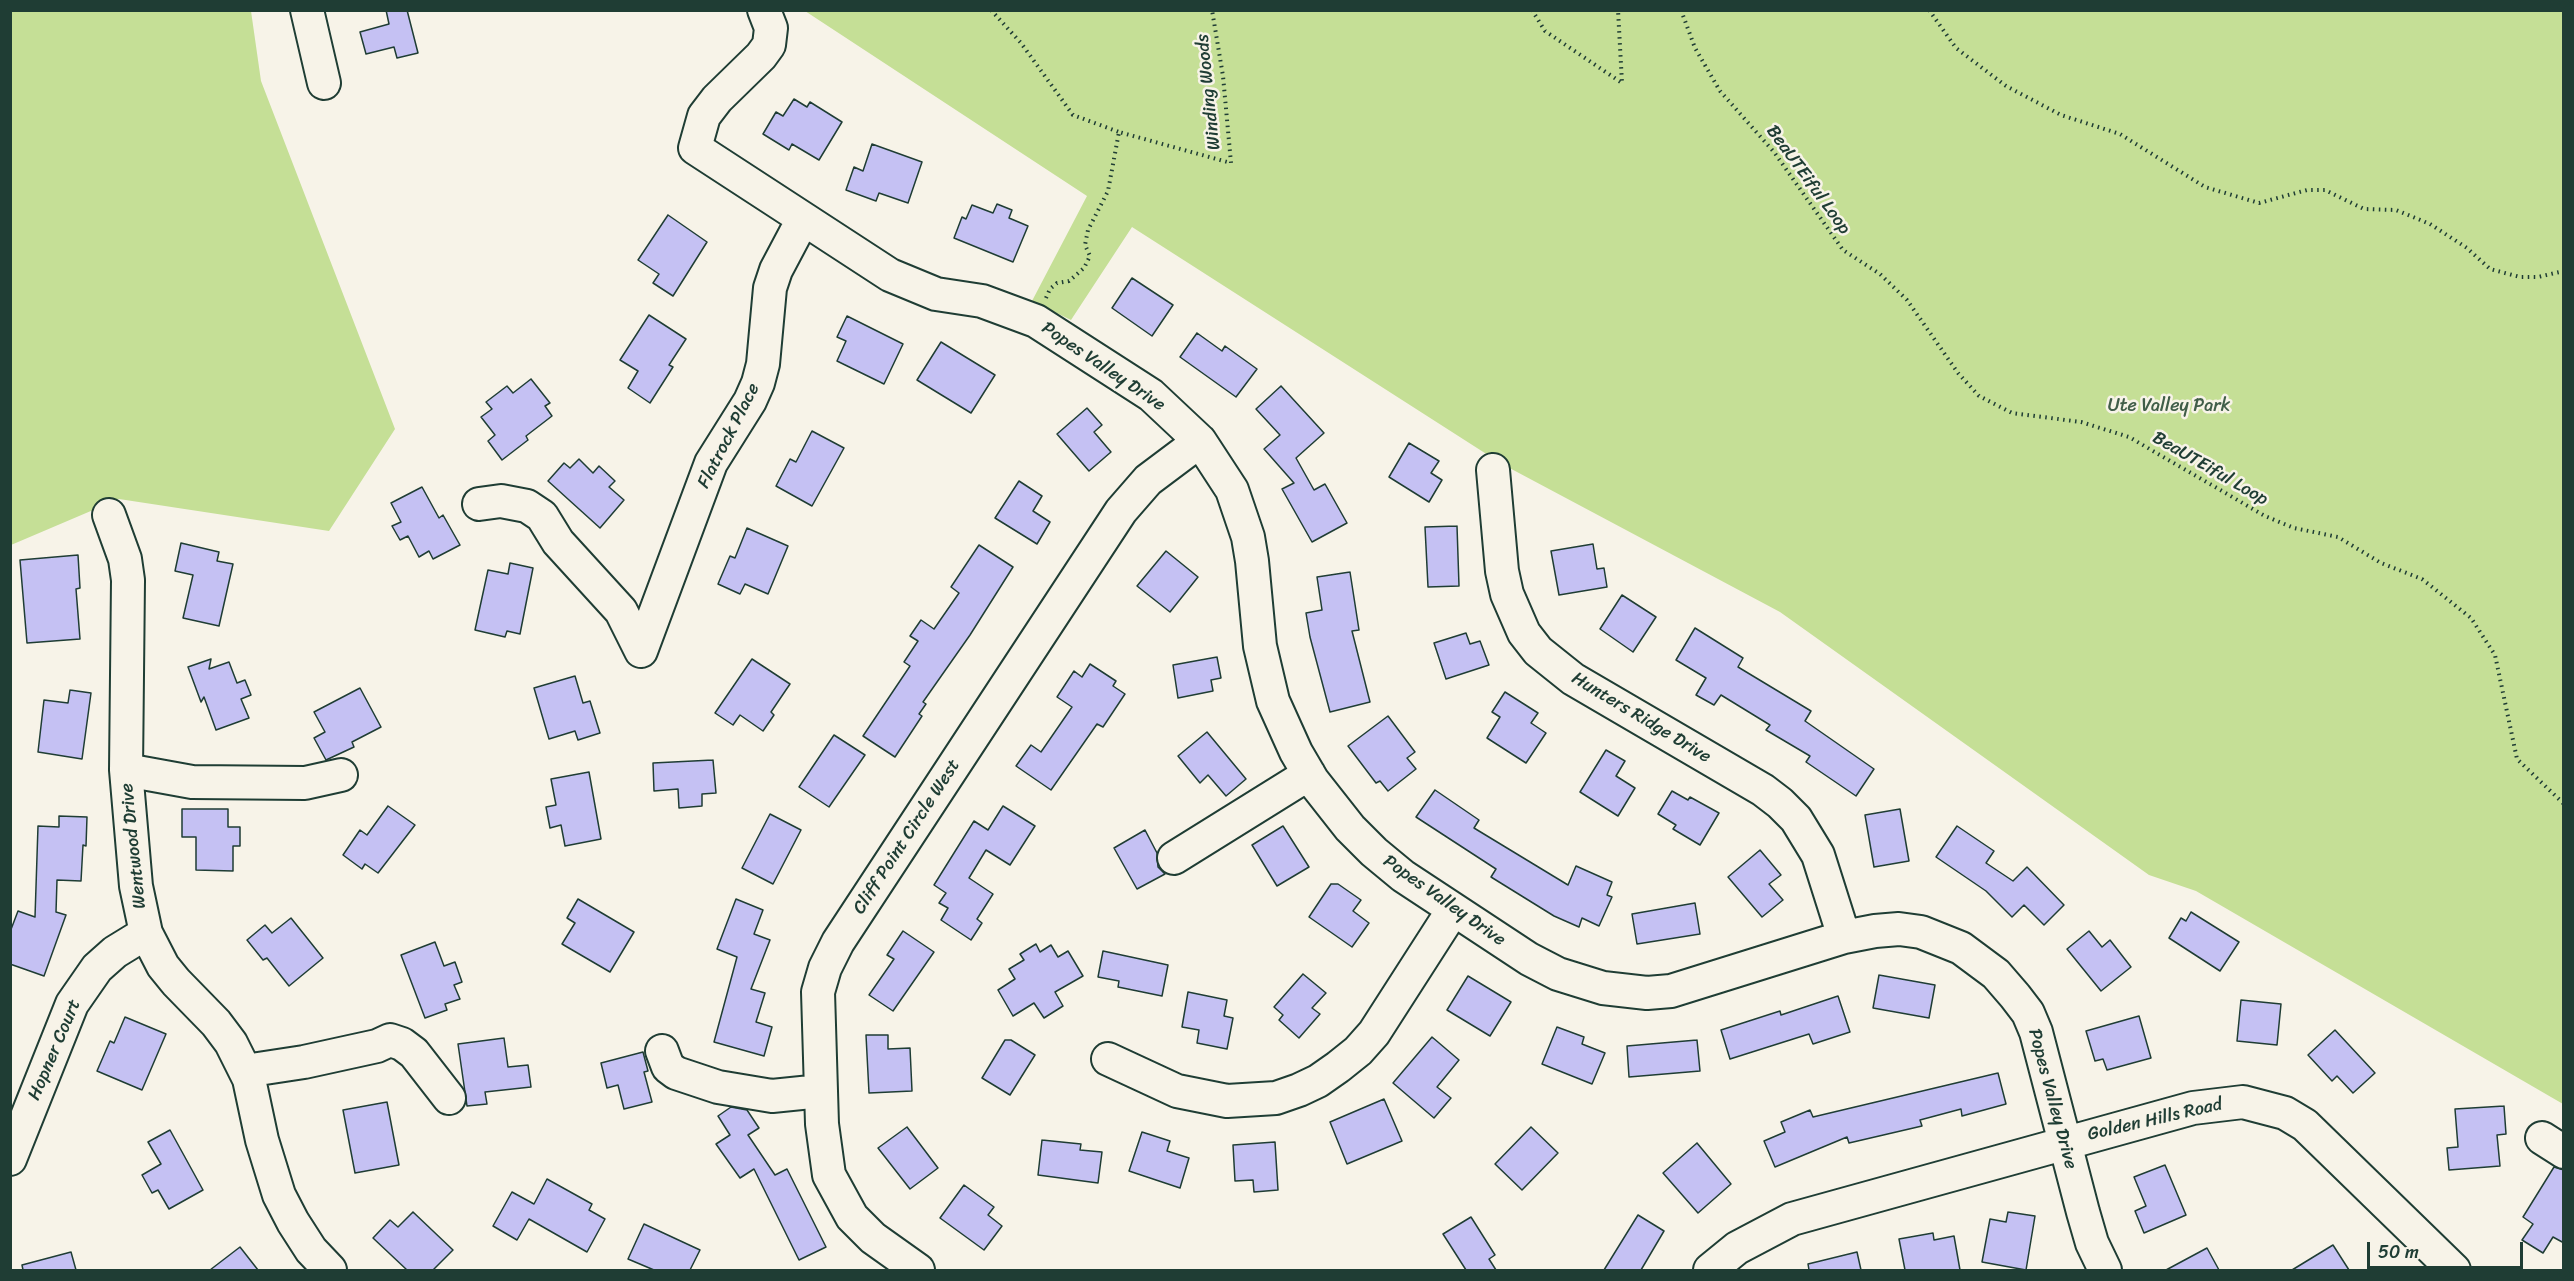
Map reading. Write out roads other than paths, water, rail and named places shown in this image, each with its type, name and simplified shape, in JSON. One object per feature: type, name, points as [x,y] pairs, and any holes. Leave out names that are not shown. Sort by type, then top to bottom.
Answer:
[{"type":"street","points":[[307,10],[324,83]]},
{"type":"street","name":"Popes Valley Drive","points":[[764,10],[771,28],[768,45],[761,56],[717,99],[704,116],[695,148],[890,275],[936,294],[982,301],[1036,321],[1151,395],[1200,441],[1218,465],[1241,513],[1252,561],[1260,646],[1273,701],[1309,774],[1344,821],[1374,852],[1403,876],[1453,910],[1551,972],[1603,988],[1647,993],[1696,984],[1844,937],[1891,930],[1921,932],[1961,948],[1996,974],[2028,1013],[2036,1032],[2092,1243],[2105,1270]]},
{"type":"street","name":"Flatrock Place","points":[[479,504],[501,501],[527,506],[542,516],[558,542],[621,611],[641,651],[711,463],[750,401],[758,382],[763,364],[770,288],[776,270],[803,219]]},
{"type":"street","name":"Cliff Point Circle West","points":[[918,1270],[873,1238],[852,1217],[830,1175],[824,1152],[818,992],[825,968],[838,942],[1121,511],[1149,480],[1200,441]]},
{"type":"street","name":"Hunters Ridge Drive","points":[[1493,471],[1502,571],[1507,594],[1524,633],[1538,651],[1573,679],[1763,790],[1780,803],[1802,827],[1818,855],[1844,937]]},
{"type":"street","name":"Wentwood Drive","points":[[109,515],[125,559],[128,580],[126,770],[136,886],[146,933],[163,966],[231,1042],[245,1071],[270,1171],[279,1195],[311,1250],[330,1270]]},
{"type":"street","points":[[126,770],[204,783],[305,783],[341,775]]},
{"type":"street","points":[[1174,858],[1309,774]]},
{"type":"street","points":[[1108,1059],[1177,1090],[1227,1101],[1276,1098],[1299,1090],[1318,1081],[1338,1067],[1369,1039],[1453,910]]},
{"type":"street","name":"Hopner Court","points":[[10,1159],[72,1004],[97,968],[115,952],[146,933]]},
{"type":"street","points":[[245,1071],[367,1049],[390,1040],[402,1044],[414,1053],[449,1098]]},
{"type":"street","points":[[662,1051],[668,1067],[676,1073],[718,1087],[772,1096],[821,1091]]},
{"type":"street","name":"Golden Hills Road","points":[[1710,1270],[1737,1248],[1792,1219],[2065,1142],[2222,1103],[2243,1102],[2264,1105],[2284,1113],[2312,1132],[2454,1270]]},
{"type":"park label","name":"Ute Valley Park","points":[[2169,406]]}]
